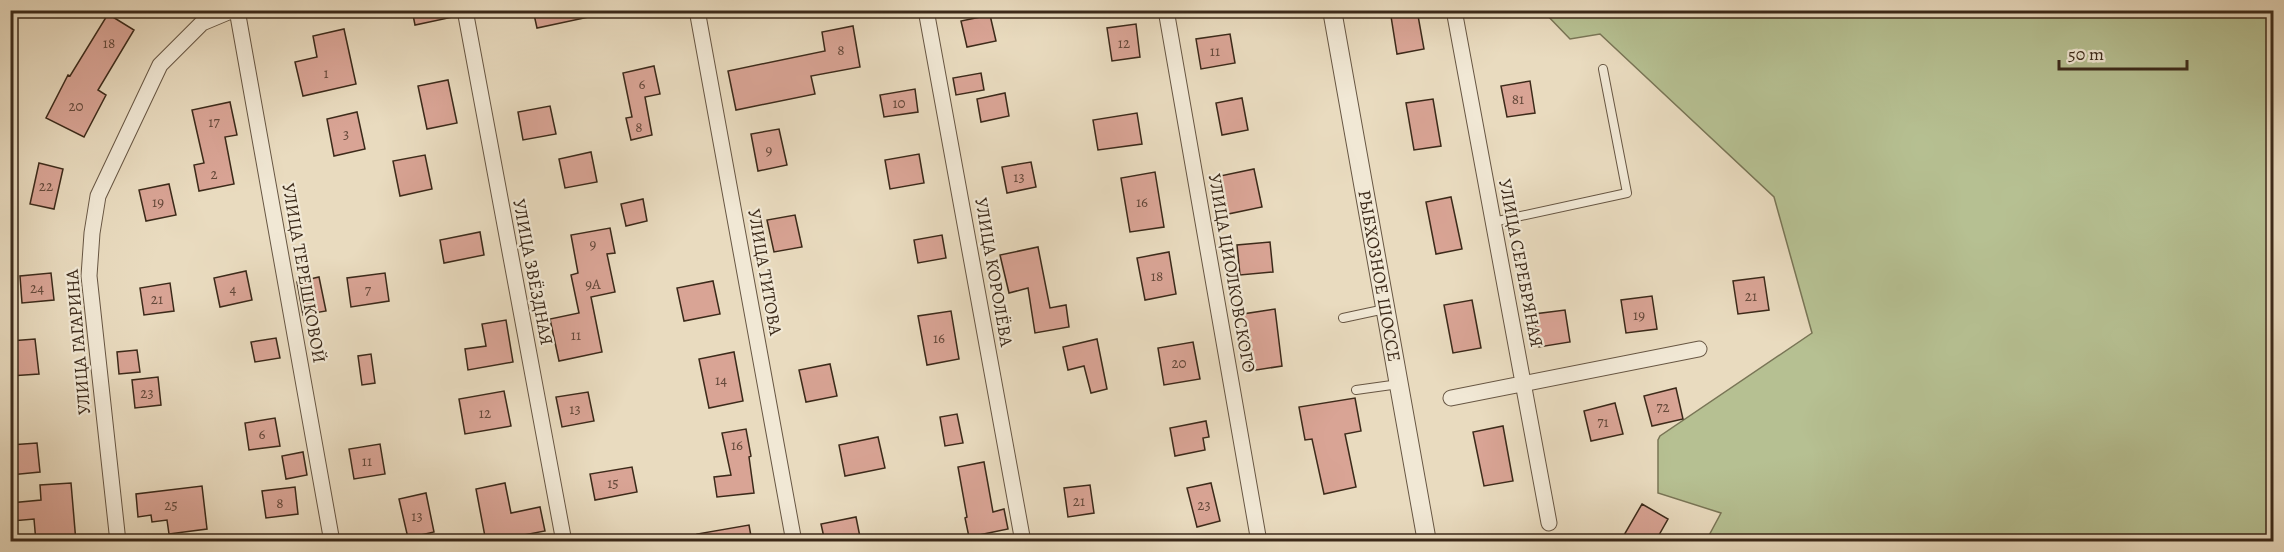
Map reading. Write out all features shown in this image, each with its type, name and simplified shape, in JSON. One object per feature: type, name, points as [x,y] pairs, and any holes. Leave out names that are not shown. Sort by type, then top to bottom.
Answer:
[{"type":"street","name":"УЛИЦА ГАГАРИНА","points":[[118,542],[89,276],[92,233],[98,196],[160,65],[202,23],[235,10]]},
{"type":"street","name":"УЛИЦА ТЕРЕШКОВОЙ","points":[[235,10],[332,542]]},
{"type":"street","name":"УЛИЦА ЗВЁЗДНАЯ","points":[[465,10],[564,542]]},
{"type":"street","name":"УЛИЦА ТИТОВА","points":[[697,10],[794,542]]},
{"type":"street","name":"УЛИЦА КОРОЛЁВА","points":[[926,10],[1023,542]]},
{"type":"street","name":"УЛИЦА ЦИОЛКОВСКОГО","points":[[1166,10],[1259,542]]},
{"type":"street","name":"РЫБХОЗНОЕ ШОССЕ","points":[[1332,10],[1427,542]]},
{"type":"street","name":"УЛИЦА СЕРЕБРЯНАЯ","points":[[1454,10],[1549,523]]},
{"type":"street","points":[[1452,398],[1699,349]]},
{"type":"lane","points":[[1493,222],[1628,193],[1603,69]]},
{"type":"lane","points":[[1343,318],[1386,309]]},
{"type":"lane","points":[[1356,390],[1399,383]]},
{"type":"green space","points":[[1543,11],[2273,11],[2273,541],[1706,541],[1721,513],[1658,493],[1658,440],[1660,436],[1812,333],[1774,197],[1600,34],[1570,39]]},
{"type":"building","points":[[412,10],[453,10],[453,17],[415,25]]},
{"type":"building","points":[[533,10],[588,10],[589,17],[537,28]]},
{"type":"building","points":[[1390,10],[1417,10],[1424,49],[1397,54]]},
{"type":"building","points":[[108,14],[134,30],[98,90],[106,95],[84,137],[46,118],[68,75],[70,76]]},
{"type":"building","points":[[990,15],[996,41],[967,47],[961,21]]},
{"type":"building","points":[[1136,24],[1140,57],[1112,61],[1107,28]]},
{"type":"building","points":[[853,26],[860,67],[811,76],[815,94],[736,110],[728,71],[825,51],[822,32]]},
{"type":"building","points":[[344,29],[356,84],[303,96],[295,62],[317,57],[313,36]]},
{"type":"building","points":[[1230,34],[1235,63],[1201,69],[1196,39]]},
{"type":"building","points":[[654,66],[660,94],[645,97],[652,135],[631,140],[626,118],[632,117],[623,73]]},
{"type":"building","points":[[981,73],[984,90],[956,95],[953,78]]},
{"type":"building","points":[[448,80],[457,123],[427,129],[418,86]]},
{"type":"building","points":[[1530,81],[1535,113],[1507,117],[1501,86]]},
{"type":"building","points":[[915,89],[918,112],[884,117],[880,95]]},
{"type":"building","points":[[1005,93],[1009,116],[981,122],[977,99]]},
{"type":"building","points":[[1242,98],[1248,130],[1222,135],[1216,103]]},
{"type":"building","points":[[1433,99],[1441,146],[1414,150],[1406,103]]},
{"type":"building","points":[[230,102],[237,135],[225,137],[234,184],[199,191],[194,165],[204,163],[192,110]]},
{"type":"building","points":[[550,106],[556,134],[523,140],[518,112]]},
{"type":"building","points":[[357,112],[365,149],[334,156],[327,119]]},
{"type":"building","points":[[1137,113],[1142,144],[1098,150],[1093,120]]},
{"type":"building","points":[[779,129],[787,165],[758,171],[751,134]]},
{"type":"building","points":[[591,152],[597,182],[565,188],[559,159]]},
{"type":"building","points":[[919,154],[924,183],[890,189],[885,160]]},
{"type":"building","points":[[425,155],[432,189],[400,196],[393,161]]},
{"type":"building","points":[[1031,162],[1036,187],[1007,193],[1002,167]]},
{"type":"building","points":[[39,163],[63,169],[54,209],[30,204]]},
{"type":"building","points":[[1254,169],[1262,207],[1228,214],[1220,176]]},
{"type":"building","points":[[1155,172],[1164,227],[1130,232],[1121,178]]},
{"type":"building","points":[[169,184],[176,215],[146,221],[139,190]]},
{"type":"building","points":[[1451,197],[1462,249],[1436,254],[1426,202]]},
{"type":"building","points":[[643,199],[647,221],[626,226],[621,204]]},
{"type":"building","points":[[795,215],[802,247],[774,252],[767,220]]},
{"type":"building","points":[[610,228],[615,253],[607,254],[615,292],[591,297],[602,352],[559,361],[550,319],[579,313],[571,275],[578,273],[571,235]]},
{"type":"building","points":[[480,232],[484,255],[444,263],[440,240]]},
{"type":"building","points":[[942,235],[946,258],[918,263],[914,240]]},
{"type":"building","points":[[1270,242],[1273,272],[1240,275],[1237,245]]},
{"type":"building","points":[[1038,247],[1050,308],[1066,305],[1069,327],[1035,333],[1028,288],[1009,293],[1000,255]]},
{"type":"building","points":[[1169,252],[1176,294],[1145,300],[1137,258]]},
{"type":"building","points":[[246,271],[252,300],[220,307],[214,278]]},
{"type":"building","points":[[51,273],[54,300],[22,303],[20,276]]},
{"type":"building","points":[[385,273],[389,301],[351,307],[347,278]]},
{"type":"building","points":[[319,277],[326,311],[303,315],[297,282]]},
{"type":"building","points":[[1764,277],[1769,310],[1738,314],[1733,281]]},
{"type":"building","points":[[713,281],[720,314],[684,321],[677,288]]},
{"type":"building","points":[[170,283],[174,311],[144,315],[140,288]]},
{"type":"building","points":[[1652,296],[1657,329],[1626,333],[1621,300]]},
{"type":"building","points":[[1472,300],[1481,348],[1453,353],[1444,305]]},
{"type":"building","points":[[1275,309],[1282,366],[1250,371],[1243,314]]},
{"type":"building","points":[[1565,310],[1570,342],[1539,347],[1534,314]]},
{"type":"building","points":[[951,311],[959,359],[927,365],[918,316]]},
{"type":"building","points":[[506,320],[513,362],[468,370],[465,349],[486,346],[482,324]]},
{"type":"building","points":[[276,338],[280,358],[255,362],[251,342]]},
{"type":"building","points":[[35,339],[39,374],[10,376],[10,341]]},
{"type":"building","points":[[1097,339],[1107,389],[1091,393],[1084,366],[1068,370],[1063,347]]},
{"type":"building","points":[[1193,342],[1200,379],[1164,385],[1158,348]]},
{"type":"building","points":[[137,350],[140,372],[119,374],[117,352]]},
{"type":"building","points":[[734,352],[743,401],[709,408],[699,359]]},
{"type":"building","points":[[371,354],[375,383],[362,385],[358,356]]},
{"type":"building","points":[[830,364],[837,396],[806,402],[799,370]]},
{"type":"building","points":[[158,377],[161,405],[135,408],[132,380]]},
{"type":"building","points":[[1676,388],[1683,419],[1652,426],[1644,396]]},
{"type":"building","points":[[504,391],[511,426],[465,434],[459,399]]},
{"type":"building","points":[[588,392],[594,421],[562,427],[556,397]]},
{"type":"building","points":[[1355,398],[1361,431],[1345,434],[1356,487],[1324,494],[1312,439],[1305,440],[1299,407]]},
{"type":"building","points":[[1615,403],[1623,434],[1591,441],[1584,411]]},
{"type":"building","points":[[957,414],[963,443],[945,446],[940,417]]},
{"type":"building","points":[[275,418],[280,446],[249,450],[245,423]]},
{"type":"building","points":[[1206,421],[1209,437],[1203,438],[1205,450],[1175,456],[1170,428]]},
{"type":"building","points":[[1503,426],[1513,481],[1484,486],[1473,432]]},
{"type":"building","points":[[746,429],[754,493],[717,497],[714,477],[731,475],[722,433]]},
{"type":"building","points":[[878,437],[885,468],[845,476],[839,445]]},
{"type":"building","points":[[37,443],[40,472],[10,475],[10,445]]},
{"type":"building","points":[[380,444],[385,474],[354,479],[349,449]]},
{"type":"building","points":[[303,452],[307,475],[286,479],[282,456]]},
{"type":"building","points":[[984,462],[993,512],[1004,509],[1008,529],[969,537],[958,467]]},
{"type":"building","points":[[632,467],[637,492],[595,500],[590,474]]},
{"type":"building","points":[[71,483],[76,542],[36,542],[34,519],[12,521],[10,503],[41,500],[40,485]]},
{"type":"building","points":[[505,483],[511,513],[540,507],[545,531],[486,542],[476,489]]},
{"type":"building","points":[[1211,483],[1220,521],[1197,527],[1187,488]]},
{"type":"building","points":[[1090,485],[1094,513],[1068,517],[1064,488]]},
{"type":"building","points":[[202,486],[207,529],[169,534],[167,520],[152,522],[151,515],[138,517],[136,494]]},
{"type":"building","points":[[295,487],[298,514],[266,518],[262,491]]},
{"type":"building","points":[[426,493],[434,532],[408,538],[399,499]]},
{"type":"building","points":[[1642,504],[1668,519],[1655,542],[1620,542]]},
{"type":"building","points":[[856,517],[860,537],[838,542],[825,542],[821,524]]},
{"type":"building","points":[[749,525],[752,542],[698,542],[697,534]]}]
